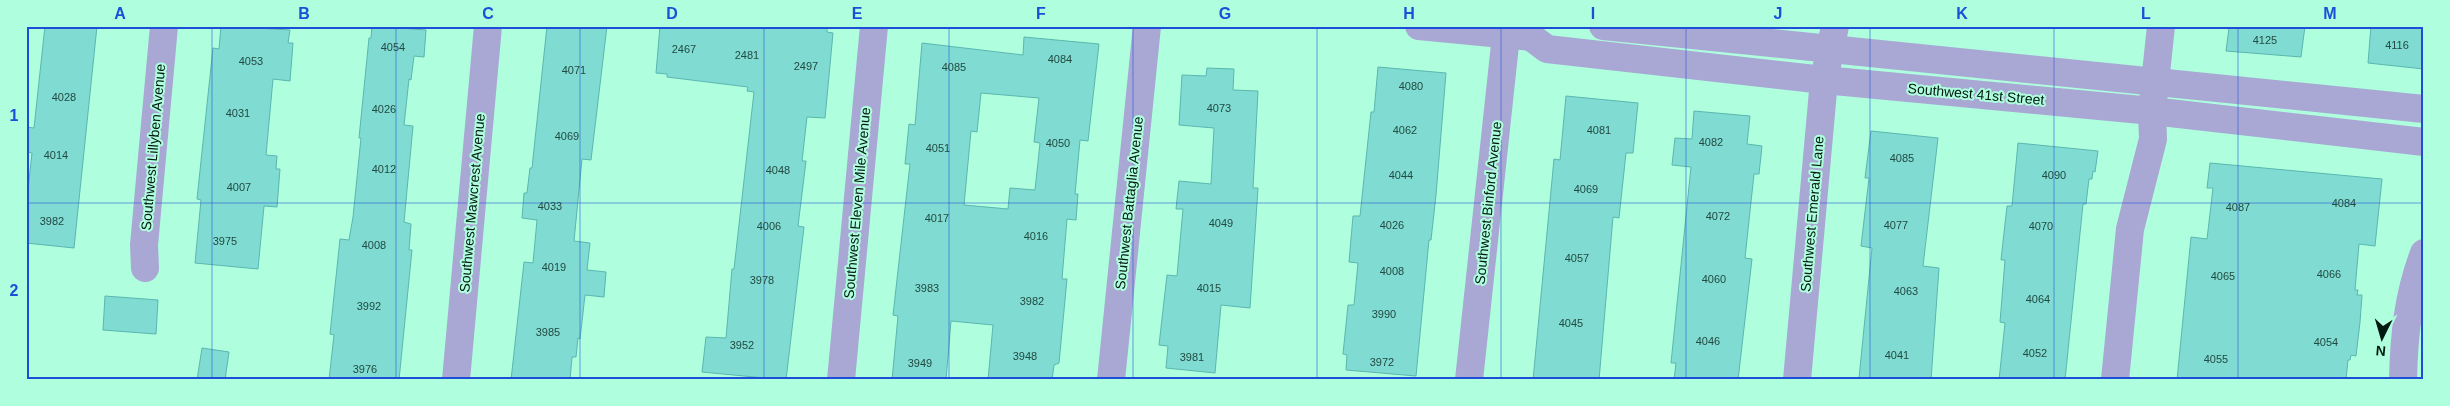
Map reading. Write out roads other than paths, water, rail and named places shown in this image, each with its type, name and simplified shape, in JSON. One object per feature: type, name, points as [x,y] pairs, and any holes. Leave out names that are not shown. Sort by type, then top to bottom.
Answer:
[{"type":"street","name":"Southwest Lillyben Avenue","points":[[145,268],[144,245],[164,26]]},
{"type":"street","name":"Southwest Mawcrest Avenue","points":[[456,380],[488,26]]},
{"type":"street","name":"Southwest Eleven Mile Avenue","points":[[841,380],[874,26]]},
{"type":"street","name":"Southwest Battaglia Avenue","points":[[1111,380],[1147,26]]},
{"type":"street","name":"Southwest 41st Street","points":[[1418,26],[1522,31],[1548,50],[1824,80],[2152,111],[2424,142]]},
{"type":"street","points":[[1603,26],[1833,38],[2155,81],[2424,109]]},
{"type":"street","points":[[2115,380],[2128,246],[2153,139],[2152,111],[2161,26]]},
{"type":"street","name":"Southwest Binford Avenue","points":[[1469,380],[1522,31]]},
{"type":"street","name":"Southwest Emerald Lane","points":[[1797,380],[1824,80],[1833,38]]},
{"type":"street","points":[[2403,380],[2407,312],[2415,276],[2424,253]]}]
